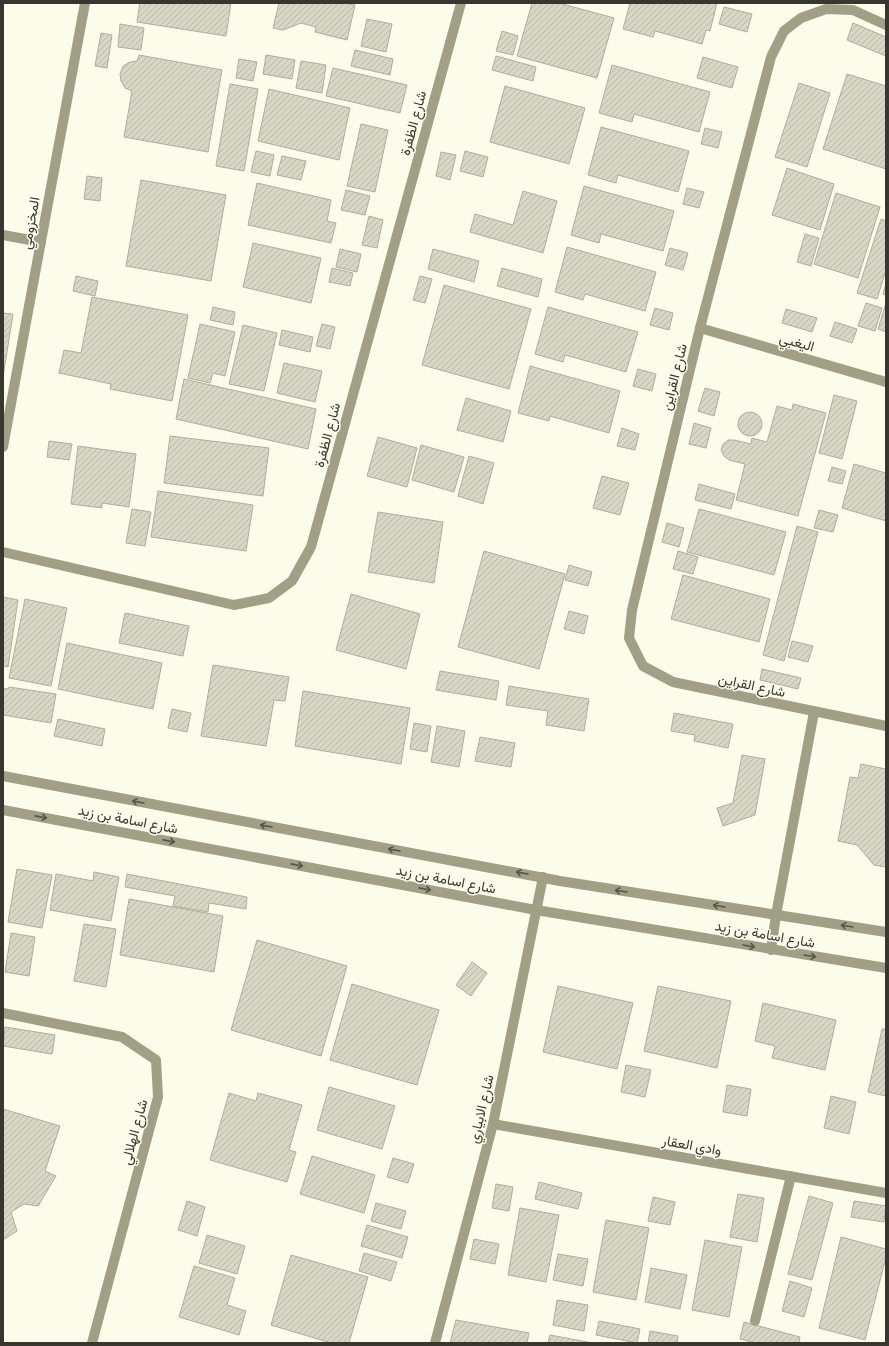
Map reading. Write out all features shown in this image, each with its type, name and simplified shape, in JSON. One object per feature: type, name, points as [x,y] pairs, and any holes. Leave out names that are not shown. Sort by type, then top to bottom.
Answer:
[{"type":"street","name":"المخزومي","points":[[3,448],[85,3]]},
{"type":"street","name":"شارع الظفرة","points":[[3,552],[234,606],[269,598],[292,581],[311,547],[461,3]]},
{"type":"street","name":"شارع القراين","points":[[886,26],[853,10],[826,9],[801,18],[784,31],[771,57],[700,328],[632,610],[629,638],[643,666],[673,682],[886,726]]},
{"type":"street","points":[[3,235],[41,242]]},
{"type":"street","name":"اليغبي","points":[[700,328],[886,382]]},
{"type":"street","points":[[771,950],[776,915],[814,712]]},
{"type":"street","name":"شارع اسامة بن زيد","points":[[3,776],[543,877],[886,932]]},
{"type":"street","name":"شارع اسامة بن زيد","points":[[3,810],[536,910],[886,968]]},
{"type":"street","name":"شارع الابياري","points":[[435,1343],[493,1124],[543,877]]},
{"type":"street","name":"شارع الهلالي","points":[[3,1013],[122,1037],[156,1060],[158,1097],[92,1343]]},
{"type":"street","name":"وادي العقار","points":[[493,1124],[886,1193]]},
{"type":"street","points":[[756,1321],[791,1176]]},
{"type":"building","points":[[140,3],[231,3],[226,36],[137,22]]},
{"type":"building","points":[[279,3],[350,3],[349,4],[355,5],[347,40],[315,32],[316,27],[301,23],[283,30],[273,28]]},
{"type":"building","points":[[532,3],[559,3],[614,18],[597,78],[517,56]]},
{"type":"building","points":[[630,3],[717,3],[710,31],[706,30],[702,44],[655,31],[653,37],[623,29]]},
{"type":"building","points":[[724,7],[752,14],[747,32],[719,24]]},
{"type":"building","points":[[367,19],[392,24],[386,52],[361,46]]},
{"type":"building","points":[[853,23],[886,37],[886,56],[847,40]]},
{"type":"building","points":[[120,24],[144,28],[141,50],[118,47]]},
{"type":"building","points":[[502,31],[518,36],[513,55],[496,51]]},
{"type":"building","points":[[101,33],[112,35],[107,68],[95,66]]},
{"type":"building","points":[[355,50],[393,59],[390,75],[351,66]]},
{"type":"building","points":[[139,55],[222,70],[208,152],[124,137],[132,91],[125,88],[121,81],[120,74],[123,66],[130,62],[137,61]]},
{"type":"building","points":[[266,55],[295,60],[292,79],[263,74]]},
{"type":"building","points":[[496,56],[536,67],[533,81],[492,70]]},
{"type":"building","points":[[703,57],[738,67],[732,88],[697,78]]},
{"type":"building","points":[[239,59],[257,62],[253,81],[236,78]]},
{"type":"building","points":[[301,61],[326,65],[322,93],[296,88]]},
{"type":"building","points":[[612,65],[710,92],[699,132],[634,114],[632,122],[599,113]]},
{"type":"building","points":[[333,68],[407,85],[400,113],[326,96]]},
{"type":"building","points":[[847,74],[886,86],[886,169],[823,149]]},
{"type":"building","points":[[799,83],[830,93],[807,167],[775,157]]},
{"type":"building","points":[[230,84],[258,89],[244,171],[216,166]]},
{"type":"building","points":[[505,86],[585,108],[569,164],[490,142]]},
{"type":"building","points":[[269,89],[350,108],[339,160],[258,141]]},
{"type":"building","points":[[361,124],[388,130],[375,192],[347,186]]},
{"type":"building","points":[[601,127],[689,151],[678,192],[618,175],[616,183],[588,175]]},
{"type":"building","points":[[705,128],[722,132],[718,148],[701,144]]},
{"type":"building","points":[[256,151],[274,155],[270,176],[251,172]]},
{"type":"building","points":[[465,151],[488,157],[483,177],[460,171]]},
{"type":"building","points":[[441,152],[456,155],[450,180],[436,176]]},
{"type":"building","points":[[282,156],[306,161],[301,180],[277,175]]},
{"type":"building","points":[[787,168],[834,184],[820,230],[772,215]]},
{"type":"building","points":[[87,176],[102,178],[100,201],[84,199]]},
{"type":"building","points":[[141,180],[226,195],[211,281],[126,266]]},
{"type":"building","points":[[257,183],[331,200],[327,221],[336,223],[331,243],[248,225]]},
{"type":"building","points":[[584,186],[674,211],[663,251],[601,234],[599,243],[571,235]]},
{"type":"building","points":[[687,188],[704,192],[699,208],[683,204]]},
{"type":"building","points":[[346,190],[370,196],[365,215],[341,210]]},
{"type":"building","points":[[523,191],[557,201],[543,253],[470,232],[475,214],[513,225]]},
{"type":"building","points":[[836,193],[880,207],[858,278],[814,264]]},
{"type":"building","points":[[369,216],[383,220],[377,248],[362,245]]},
{"type":"building","points":[[881,219],[886,221],[886,270],[877,299],[857,293]]},
{"type":"building","points":[[805,234],[819,238],[811,266],[797,262]]},
{"type":"building","points":[[253,243],[321,258],[311,303],[243,287]]},
{"type":"building","points":[[567,247],[656,272],[645,311],[585,294],[583,300],[555,292]]},
{"type":"building","points":[[670,248],[688,253],[683,270],[665,265]]},
{"type":"building","points":[[340,249],[361,254],[357,272],[336,267]]},
{"type":"building","points":[[433,249],[479,261],[474,282],[428,269]]},
{"type":"building","points":[[332,268],[353,273],[350,286],[329,282]]},
{"type":"building","points":[[502,268],[542,279],[538,297],[497,286]]},
{"type":"building","points":[[76,276],[98,281],[95,296],[73,291]]},
{"type":"building","points":[[420,276],[432,279],[425,303],[413,300]]},
{"type":"building","points":[[886,283],[886,295],[883,294]]},
{"type":"building","points":[[444,285],[531,309],[509,389],[422,365]]},
{"type":"building","points":[[92,297],[188,315],[172,401],[110,389],[111,384],[59,373],[64,350],[81,353]]},
{"type":"building","points":[[866,303],[882,308],[875,331],[858,326]]},
{"type":"building","points":[[886,303],[886,332],[878,329]]},
{"type":"building","points":[[213,307],[235,312],[233,325],[210,320]]},
{"type":"building","points":[[548,307],[638,332],[626,372],[565,355],[563,362],[535,354]]},
{"type":"building","points":[[655,308],[673,313],[669,330],[650,325]]},
{"type":"building","points":[[786,309],[817,318],[812,332],[782,323]]},
{"type":"building","points":[[3,313],[13,314],[3,377]]},
{"type":"building","points":[[835,322],[857,329],[852,343],[830,336]]},
{"type":"building","points":[[200,324],[235,332],[225,376],[213,373],[210,383],[188,378]]},
{"type":"building","points":[[322,324],[335,327],[330,349],[316,346]]},
{"type":"building","points":[[243,325],[277,333],[264,391],[229,384]]},
{"type":"building","points":[[282,330],[313,337],[310,352],[279,345]]},
{"type":"building","points":[[284,363],[322,371],[315,402],[277,393]]},
{"type":"building","points":[[530,366],[620,391],[609,433],[550,416],[549,421],[518,413]]},
{"type":"building","points":[[638,369],[656,374],[652,391],[633,386]]},
{"type":"building","points":[[184,379],[316,409],[308,449],[176,419]]},
{"type":"building","points":[[705,388],[720,392],[714,416],[698,411]]},
{"type":"building","points":[[834,395],[857,401],[842,459],[819,453]]},
{"type":"building","points":[[466,398],[511,411],[503,442],[457,430]]},
{"type":"building","points":[[793,404],[826,413],[798,516],[736,500],[745,464],[729,460],[724,456],[721,450],[723,444],[728,440],[751,444],[752,438],[767,442],[777,406],[792,410]]},
{"type":"building","points":[[750,412],[755,413],[761,419],[761,429],[755,435],[750,436],[745,435],[739,429],[738,424],[739,419],[745,413]]},
{"type":"building","points":[[694,423],[711,428],[706,448],[689,444]]},
{"type":"building","points":[[622,428],[639,434],[635,450],[617,446]]},
{"type":"building","points":[[170,436],[269,448],[263,496],[164,483]]},
{"type":"building","points":[[378,437],[417,448],[407,487],[367,476]]},
{"type":"building","points":[[49,441],[72,444],[69,460],[47,457]]},
{"type":"building","points":[[421,445],[464,457],[454,492],[412,480]]},
{"type":"building","points":[[78,446],[136,454],[129,507],[102,503],[102,508],[71,504]]},
{"type":"building","points":[[469,456],[494,463],[483,504],[458,496]]},
{"type":"building","points":[[854,464],[886,473],[886,521],[842,508]]},
{"type":"building","points":[[832,467],[846,471],[842,484],[828,481]]},
{"type":"building","points":[[602,476],[629,483],[620,515],[593,508]]},
{"type":"building","points":[[699,484],[735,494],[731,509],[695,500]]},
{"type":"building","points":[[158,491],[253,505],[246,551],[151,537]]},
{"type":"building","points":[[132,509],[151,512],[145,546],[126,543]]},
{"type":"building","points":[[699,509],[786,532],[774,575],[687,552]]},
{"type":"building","points":[[819,510],[838,515],[833,532],[814,528]]},
{"type":"building","points":[[378,512],[443,522],[434,583],[368,572]]},
{"type":"building","points":[[667,523],[684,528],[679,547],[662,542]]},
{"type":"building","points":[[797,526],[818,532],[784,661],[763,655]]},
{"type":"building","points":[[484,551],[565,574],[539,669],[458,647]]},
{"type":"building","points":[[678,551],[698,557],[693,574],[673,569]]},
{"type":"building","points":[[569,565],[592,572],[588,586],[565,580]]},
{"type":"building","points":[[683,575],[770,599],[759,642],[671,619]]},
{"type":"building","points":[[351,594],[420,614],[406,669],[336,650]]},
{"type":"building","points":[[3,597],[18,600],[8,667],[3,666]]},
{"type":"building","points":[[25,599],[67,608],[51,686],[9,678]]},
{"type":"building","points":[[569,611],[588,616],[584,634],[564,629]]},
{"type":"building","points":[[125,613],[189,626],[183,656],[119,643]]},
{"type":"building","points":[[792,641],[813,646],[808,662],[788,657]]},
{"type":"building","points":[[67,643],[162,663],[153,709],[58,689]]},
{"type":"building","points":[[213,665],[289,677],[285,701],[274,700],[266,746],[201,736]]},
{"type":"building","points":[[762,669],[801,678],[798,689],[760,680]]},
{"type":"building","points":[[440,671],[499,681],[496,700],[436,690]]},
{"type":"building","points":[[509,686],[589,699],[584,731],[546,725],[548,711],[506,705]]},
{"type":"building","points":[[9,687],[56,694],[51,723],[3,715],[3,688],[8,689]]},
{"type":"building","points":[[303,691],[410,708],[401,764],[295,746]]},
{"type":"building","points":[[172,709],[191,713],[187,732],[168,728]]},
{"type":"building","points":[[674,713],[733,724],[728,748],[694,741],[695,735],[671,731]]},
{"type":"building","points":[[58,719],[105,729],[102,746],[54,736]]},
{"type":"building","points":[[414,723],[431,726],[427,752],[410,749]]},
{"type":"building","points":[[437,726],[465,731],[459,767],[431,762]]},
{"type":"building","points":[[480,737],[515,743],[511,767],[475,761]]},
{"type":"building","points":[[742,755],[765,759],[755,815],[723,826],[717,808],[733,803]]},
{"type":"building","points":[[861,764],[886,769],[886,867],[874,865],[857,845],[838,841],[850,777],[858,778]]},
{"type":"building","points":[[17,869],[52,875],[42,928],[8,922]]},
{"type":"building","points":[[94,872],[119,877],[111,921],[50,910],[56,874],[93,881]]},
{"type":"building","points":[[127,874],[247,897],[246,909],[209,903],[208,912],[173,906],[175,896],[125,887]]},
{"type":"building","points":[[129,899],[223,916],[214,972],[120,955]]},
{"type":"building","points":[[84,924],[116,929],[106,987],[74,981]]},
{"type":"building","points":[[11,933],[35,937],[29,976],[5,972]]},
{"type":"building","points":[[257,940],[347,966],[321,1056],[231,1030]]},
{"type":"building","points":[[472,962],[487,973],[471,996],[456,985]]},
{"type":"building","points":[[352,984],[439,1010],[417,1085],[330,1060]]},
{"type":"building","points":[[558,986],[633,1003],[617,1069],[543,1052]]},
{"type":"building","points":[[658,986],[731,1001],[717,1068],[644,1051]]},
{"type":"building","points":[[763,1003],[836,1020],[825,1070],[772,1058],[775,1046],[755,1041]]},
{"type":"building","points":[[5,1027],[55,1035],[52,1054],[3,1046]]},
{"type":"building","points":[[882,1029],[886,1029],[886,1096],[868,1092]]},
{"type":"building","points":[[626,1065],[651,1070],[645,1097],[621,1092]]},
{"type":"building","points":[[727,1085],[751,1089],[747,1116],[723,1112]]},
{"type":"building","points":[[329,1087],[395,1106],[382,1149],[317,1130]]},
{"type":"building","points":[[229,1093],[256,1101],[258,1093],[302,1105],[289,1150],[296,1152],[287,1182],[210,1160]]},
{"type":"building","points":[[831,1096],[856,1102],[849,1134],[824,1128]]},
{"type":"building","points":[[3,1109],[60,1126],[45,1171],[56,1176],[38,1206],[24,1204],[11,1212],[17,1231],[3,1240]]},
{"type":"building","points":[[312,1156],[375,1175],[364,1213],[300,1194]]},
{"type":"building","points":[[393,1158],[414,1164],[408,1183],[387,1177]]},
{"type":"building","points":[[539,1182],[582,1193],[578,1209],[535,1199]]},
{"type":"building","points":[[496,1184],[513,1187],[509,1211],[492,1208]]},
{"type":"building","points":[[738,1194],[764,1198],[757,1242],[730,1237]]},
{"type":"building","points":[[809,1196],[833,1203],[812,1280],[788,1274]]},
{"type":"building","points":[[653,1197],[675,1202],[670,1225],[648,1221]]},
{"type":"building","points":[[187,1201],[205,1207],[197,1236],[178,1230]]},
{"type":"building","points":[[854,1201],[886,1206],[884,1222],[851,1217]]},
{"type":"building","points":[[376,1203],[406,1211],[401,1229],[371,1221]]},
{"type":"building","points":[[520,1208],[559,1215],[546,1282],[508,1275]]},
{"type":"building","points":[[606,1220],[649,1228],[636,1300],[593,1292]]},
{"type":"building","points":[[367,1225],[408,1237],[402,1258],[361,1246]]},
{"type":"building","points":[[207,1235],[245,1246],[237,1274],[199,1263]]},
{"type":"building","points":[[841,1237],[886,1249],[886,1257],[865,1340],[819,1328]]},
{"type":"building","points":[[474,1239],[499,1244],[495,1264],[470,1259]]},
{"type":"building","points":[[705,1240],[742,1247],[729,1317],[692,1310]]},
{"type":"building","points":[[364,1253],[397,1262],[391,1281],[359,1271]]},
{"type":"building","points":[[558,1254],[588,1259],[583,1286],[553,1280]]},
{"type":"building","points":[[291,1255],[368,1277],[349,1343],[331,1343],[271,1325]]},
{"type":"building","points":[[194,1266],[235,1278],[227,1305],[246,1311],[239,1335],[179,1317]]},
{"type":"building","points":[[651,1268],[687,1275],[680,1309],[645,1302]]},
{"type":"building","points":[[790,1281],[812,1288],[804,1317],[782,1311]]},
{"type":"building","points":[[557,1300],[588,1305],[584,1331],[553,1325]]},
{"type":"building","points":[[456,1320],[529,1333],[527,1343],[450,1343]]},
{"type":"building","points":[[599,1321],[640,1329],[637,1343],[596,1335]]},
{"type":"building","points":[[744,1322],[800,1337],[799,1343],[756,1343],[740,1339]]},
{"type":"building","points":[[650,1331],[678,1336],[677,1343],[648,1343]]},
{"type":"building","points":[[550,1335],[593,1343],[548,1343]]}]
